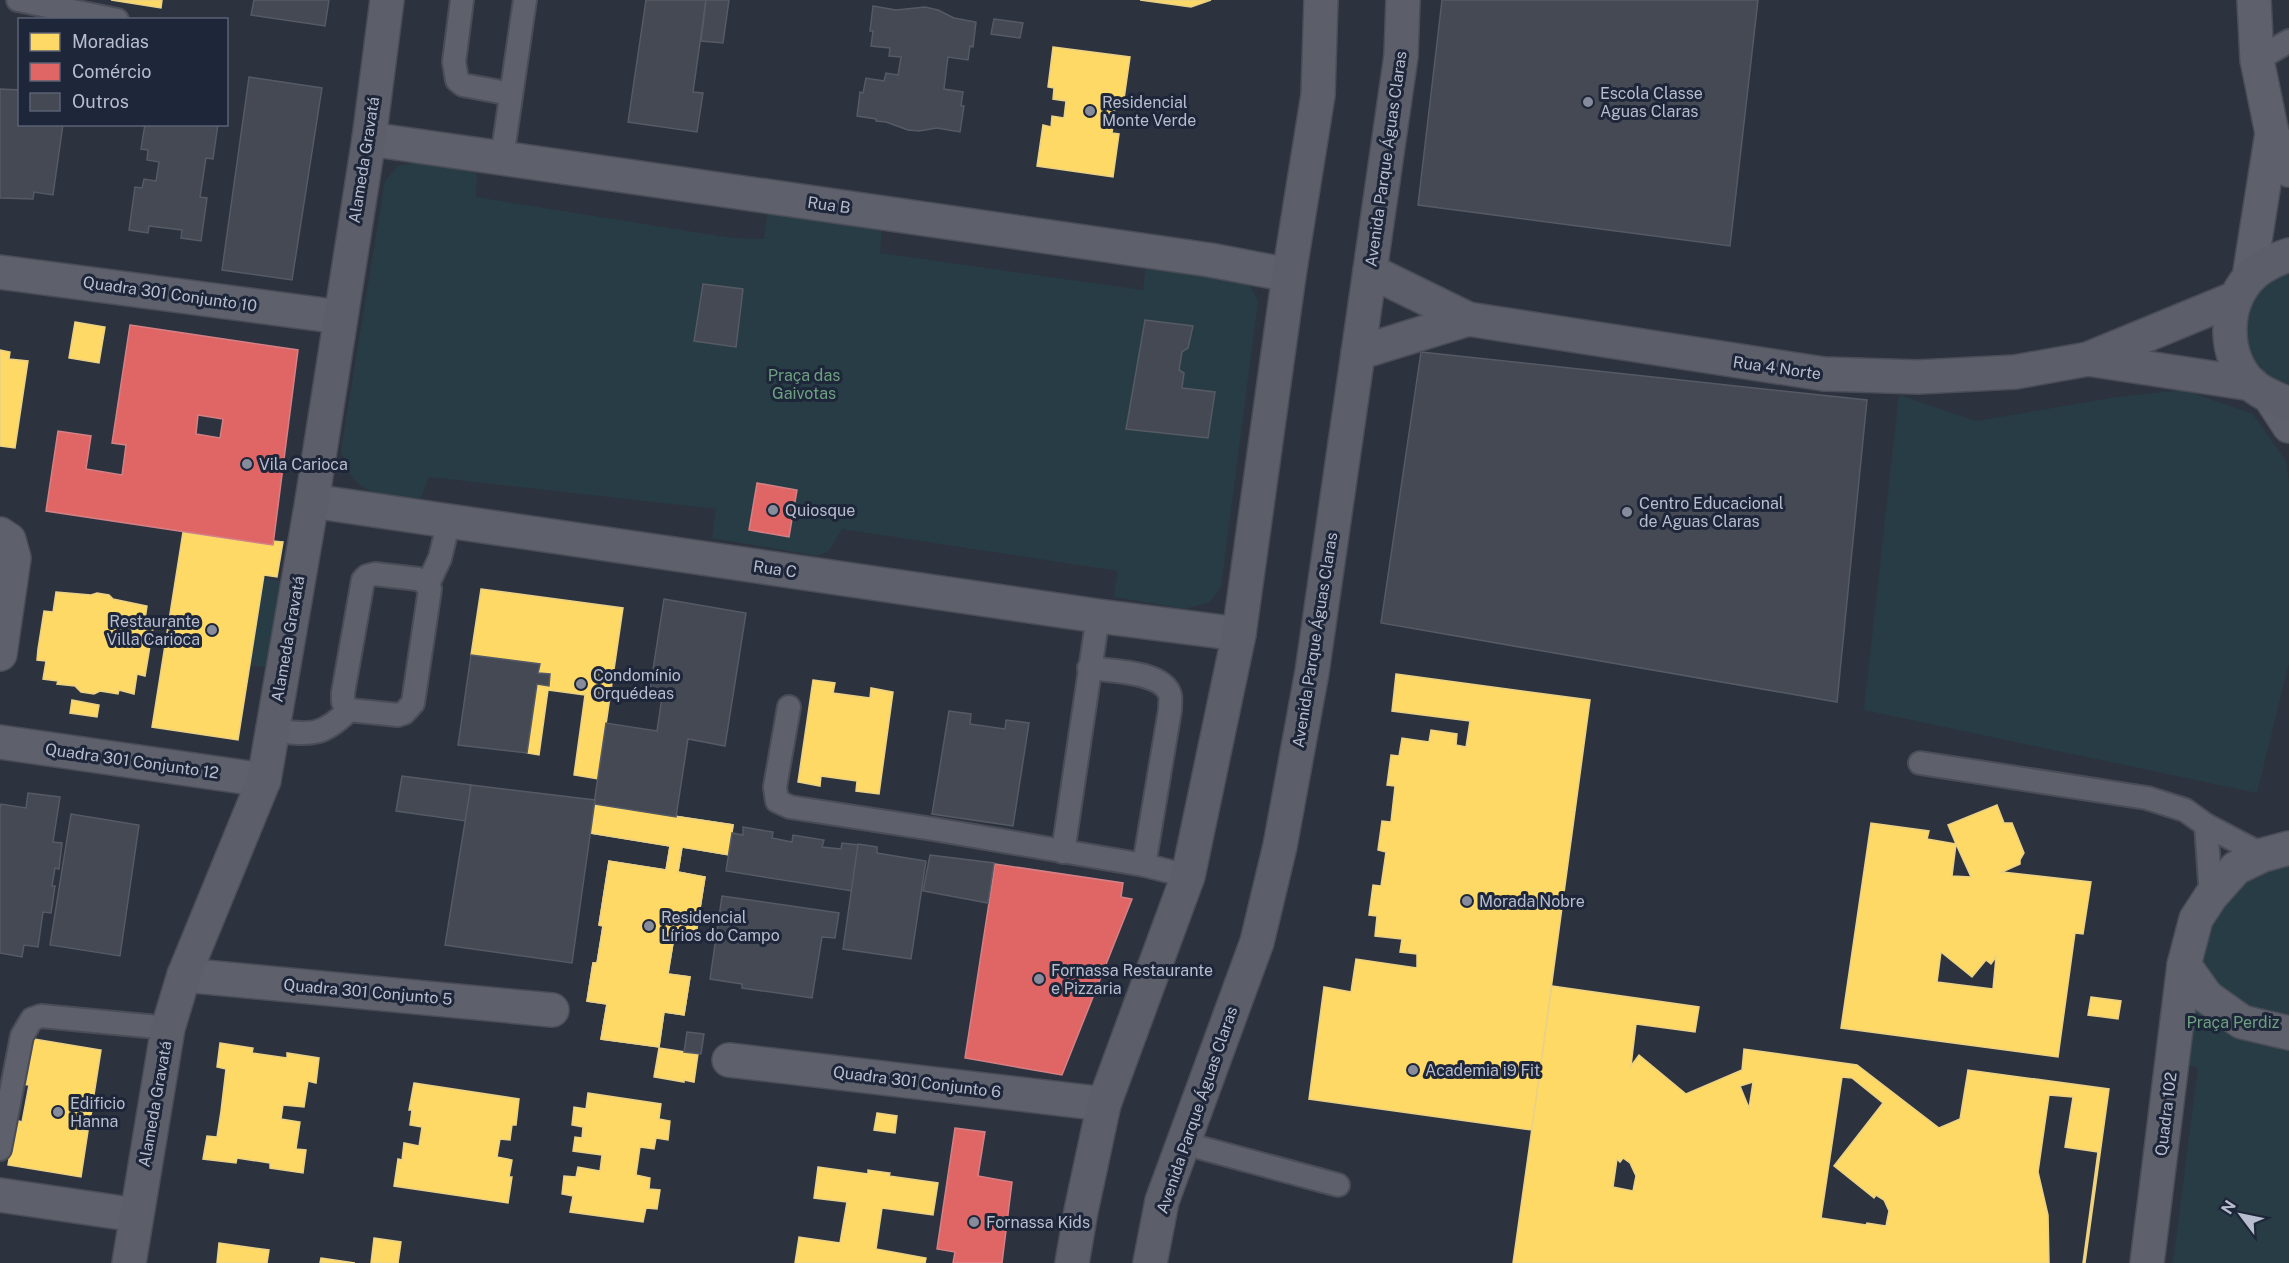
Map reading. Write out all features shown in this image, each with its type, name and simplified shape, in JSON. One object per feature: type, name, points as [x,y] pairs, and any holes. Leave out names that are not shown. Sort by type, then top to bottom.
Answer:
[{"type":"street","name":"Alameda Gravatá","points":[[129,1263],[168,1028],[184,975],[264,780],[312,501],[369,139],[387,0]]},
{"type":"street","points":[[1072,1263],[1104,1104],[1188,876],[1239,634],[1289,275],[1318,95],[1321,0]]},
{"type":"street","name":"Avenida Parque Águas Claras","points":[[1150,1263],[1162,1201],[1257,942],[1280,846],[1312,672],[1401,56],[1403,0]]},
{"type":"street","points":[[2254,0],[2257,60],[2272,133],[2289,170]]},
{"type":"street","points":[[2272,133],[2243,288],[2230,320],[2230,343],[2238,366],[2270,395],[2289,426]]},
{"type":"street","name":"Rua B","points":[[369,139],[1210,260],[1289,275]]},
{"type":"street","name":"Rua 4 Norte","points":[[1370,271],[1468,319],[1824,374],[1918,377],[2015,372],[2088,359],[2243,288],[2268,263],[2289,255]]},
{"type":"street","name":"Quadra 301 Conjunto 10","points":[[0,272],[340,317]]},
{"type":"street","name":"Rua 4 Norte","points":[[1358,353],[1468,319]]},
{"type":"street","name":"Rua 4 Norte","points":[[2088,359],[2270,395]]},
{"type":"street","name":"Rua C","points":[[312,501],[1098,616],[1239,634]]},
{"type":"street","points":[[0,534],[9,540],[14,558],[0,654]]},
{"type":"street","name":"Quadra 301 Conjunto 12","points":[[0,742],[264,780]]},
{"type":"street","name":"Quadra 102","points":[[2147,1263],[2184,965],[2196,919],[2211,896],[2236,868],[2276,852]]},
{"type":"street","points":[[2184,965],[2207,998],[2242,1022],[2289,1033]]},
{"type":"street","name":"Quadra 301 Conjunto 5","points":[[184,975],[552,1010]]},
{"type":"street","name":"Quadra 301 Conjunto 6","points":[[729,1060],[1104,1104]]},
{"type":"street","points":[[0,1195],[136,1215]]},
{"type":"lane","points":[[18,0],[107,18]]},
{"type":"lane","points":[[462,0],[454,62],[457,80],[463,85],[511,94]]},
{"type":"lane","points":[[502,158],[525,0]]},
{"type":"lane","points":[[2257,60],[2289,40]]},
{"type":"lane","points":[[427,586],[440,558],[449,521]]},
{"type":"lane","points":[[375,574],[418,579],[427,586],[430,594],[413,703],[410,709],[398,715],[349,710],[343,702],[343,693],[363,580],[375,574]]},
{"type":"lane","points":[[1063,852],[1098,616]]},
{"type":"lane","points":[[1089,668],[1149,676],[1164,686],[1170,696],[1170,710],[1144,866]]},
{"type":"lane","points":[[789,707],[775,787],[777,801],[790,807],[933,829],[1144,866],[1188,876]]},
{"type":"lane","points":[[273,731],[312,734],[335,724],[349,710]]},
{"type":"lane","points":[[1920,763],[2147,798],[2185,810],[2206,825],[2276,852]]},
{"type":"lane","points":[[2206,825],[2211,896]]},
{"type":"lane","points":[[0,1149],[22,1036],[32,1019],[41,1016],[168,1028]]},
{"type":"lane","points":[[1183,1143],[1338,1185]]},
{"type":"green space","name":"Praça das Gaivotas","points":[[420,161],[477,169],[476,197],[732,238],[764,239],[768,210],[882,226],[880,253],[1143,290],[1146,262],[1249,284],[1258,301],[1221,587],[1210,602],[1185,609],[1114,597],[1118,571],[842,529],[829,551],[817,556],[712,538],[716,509],[429,477],[421,498],[381,494],[360,485],[346,466],[341,450],[385,181],[398,166]]},
{"type":"green space","points":[[2289,255],[2289,404],[2252,384],[2236,298]]},
{"type":"green space","points":[[2184,390],[2253,414],[2286,461],[2289,483],[2289,663],[2257,793],[1864,710],[1899,395],[1976,421],[2117,397]]},
{"type":"green space","points":[[243,575],[286,582],[270,668],[229,663]]},
{"type":"green space","name":"Praça Perdiz","points":[[2289,848],[2289,1263],[2173,1263],[2198,1067],[2172,1063],[2196,919]]},
{"type":"building: Moradias","points":[[111,0],[162,0],[161,8]]},
{"type":"building: Moradias","points":[[1140,0],[1211,0],[1191,7]]},
{"type":"building: Moradias","name":"Residencial Monte Verde","points":[[1053,47],[1130,57],[1124,99],[1117,98],[1112,133],[1119,134],[1113,177],[1037,166],[1043,125],[1051,127],[1052,116],[1064,118],[1066,101],[1053,99],[1054,88],[1048,87]]},
{"type":"building: Moradias","points":[[75,322],[105,327],[99,363],[69,358]]},
{"type":"building: Moradias","points":[[0,350],[10,352],[9,359],[28,361],[15,448],[0,446]]},
{"type":"building: Moradias","name":"Restaurante Villa Carioca","points":[[183,532],[273,545],[273,541],[283,542],[277,577],[264,575],[238,740],[152,727]]},
{"type":"building: Moradias","name":"Condomínio Orquédeas","points":[[481,589],[623,608],[598,779],[574,775],[585,695],[548,690],[539,755],[527,753],[537,684],[549,686],[550,674],[538,673],[540,664],[471,655]]},
{"type":"building: Moradias","points":[[56,592],[91,595],[97,593],[147,606],[144,626],[153,628],[145,676],[137,674],[134,694],[119,690],[118,694],[100,691],[94,694],[81,692],[75,686],[57,684],[58,681],[43,679],[46,661],[37,660],[38,649],[44,611],[53,612]]},
{"type":"building: Moradias","name":"Morada Nobre","points":[[1396,674],[1590,700],[1532,1130],[1309,1099],[1324,987],[1351,992],[1356,959],[1417,968],[1417,954],[1400,952],[1402,939],[1375,936],[1377,916],[1369,915],[1373,885],[1381,886],[1386,852],[1378,850],[1382,821],[1391,822],[1395,786],[1387,785],[1391,755],[1399,756],[1402,738],[1429,742],[1431,730],[1457,734],[1456,745],[1466,747],[1470,721],[1392,711]]},
{"type":"building: Moradias","points":[[813,680],[835,683],[833,693],[870,698],[871,688],[893,692],[879,794],[856,791],[857,781],[821,776],[820,786],[798,782]]},
{"type":"building: Moradias","points":[[72,700],[99,705],[97,717],[70,713]]},
{"type":"building: Moradias","name":"Residencial Lírios do Campo","points":[[594,804],[733,825],[729,855],[682,847],[678,872],[705,877],[695,940],[674,937],[668,974],[690,977],[684,1015],[664,1012],[659,1047],[601,1039],[607,1004],[587,1001],[593,963],[597,963],[603,926],[599,925],[609,861],[666,870],[670,846],[591,833]],"holes":[[[631,977],[639,978],[638,985],[647,986],[643,1009],[627,1007]]]},
{"type":"building: Moradias","name":"Residencial Lírios do Campo","points":[[594,804],[733,825],[729,855],[682,847],[678,872],[705,877],[695,940],[674,937],[668,974],[690,977],[684,1015],[664,1012],[659,1047],[601,1039],[607,1004],[587,1001],[593,963],[597,963],[603,926],[599,925],[609,861],[666,870],[670,846],[591,833]]},
{"type":"building: Moradias","points":[[1997,805],[2004,823],[2012,823],[2024,853],[2020,864],[2002,872],[2091,882],[2083,934],[2075,933],[2058,1057],[1841,1028],[1871,823],[1929,831],[1927,839],[1956,844],[1948,825]],"holes":[[[1956,844],[1971,877],[1952,876]],[[1941,952],[1972,977],[1986,960],[1991,964],[1996,957],[1993,989],[1937,982]]]},
{"type":"building: Moradias","points":[[1552,986],[1699,1007],[1695,1032],[1636,1024],[1631,1066],[1639,1055],[1686,1094],[1742,1070],[1744,1049],[1857,1065],[1939,1128],[1960,1119],[1968,1070],[2109,1089],[2085,1263],[2083,1263],[2098,1152],[2065,1147],[2073,1097],[2049,1095],[2038,1172],[2048,1215],[2049,1263],[1513,1263]],"holes":[[[1842,1077],[1852,1078],[1883,1103],[1834,1166],[1874,1198],[1876,1195],[1884,1200],[1889,1211],[1886,1226],[1821,1218]],[[1753,1082],[1749,1108],[1740,1086]],[[1623,1158],[1630,1163],[1636,1176],[1633,1191],[1613,1187],[1617,1159],[1620,1162]]]},
{"type":"building: Moradias","points":[[2091,997],[2121,1001],[2118,1019],[2088,1015]]},
{"type":"building: Moradias","name":"Edificio Hanna","points":[[28,1038],[101,1050],[94,1095],[86,1094],[85,1104],[93,1105],[90,1120],[81,1119],[80,1130],[88,1131],[81,1177],[8,1165],[16,1120],[22,1122],[29,1085],[20,1084]]},
{"type":"building: Moradias","points":[[220,1043],[253,1048],[252,1053],[287,1058],[287,1053],[319,1058],[316,1083],[308,1081],[304,1107],[283,1105],[281,1119],[300,1122],[296,1149],[306,1150],[303,1173],[270,1168],[270,1163],[237,1158],[236,1163],[203,1159],[207,1136],[217,1137],[221,1111],[226,1069],[217,1067]]},
{"type":"building: Moradias","points":[[659,1048],[698,1054],[694,1082],[654,1077]]},
{"type":"building: Moradias","points":[[414,1083],[519,1099],[516,1125],[512,1125],[510,1140],[500,1139],[497,1157],[512,1160],[508,1203],[394,1186],[398,1159],[402,1160],[404,1143],[419,1146],[422,1127],[410,1125],[412,1110],[409,1110]]},
{"type":"building: Moradias","points":[[588,1093],[661,1104],[659,1119],[670,1121],[668,1140],[656,1138],[654,1149],[640,1147],[636,1175],[650,1178],[649,1189],[660,1190],[657,1209],[646,1208],[643,1222],[570,1212],[573,1196],[562,1194],[564,1176],[576,1177],[578,1167],[600,1171],[602,1155],[573,1151],[575,1137],[582,1138],[583,1127],[572,1125],[574,1107],[586,1109]]},
{"type":"building: Moradias","points":[[877,1113],[897,1116],[895,1133],[874,1130]]},
{"type":"building: Moradias","points":[[818,1167],[868,1174],[868,1170],[890,1173],[889,1176],[938,1183],[933,1215],[882,1208],[876,1249],[926,1258],[925,1263],[795,1263],[799,1237],[840,1243],[847,1202],[814,1198]]},
{"type":"building: Moradias","points":[[374,1238],[401,1242],[398,1263],[371,1263]]},
{"type":"building: Moradias","points":[[219,1243],[269,1250],[267,1263],[217,1263]]},
{"type":"building: Moradias","points":[[321,1258],[355,1263],[320,1263]]},
{"type":"building: Comércio","points":[[130,325],[298,350],[273,545],[46,511],[58,431],[91,436],[86,469],[122,475],[126,445],[112,443]],"holes":[[[198,415],[223,419],[220,438],[196,434]]]},
{"type":"building: Comércio","name":"Quiosque","points":[[757,483],[797,490],[789,537],[749,530]]},
{"type":"building: Comércio","name":"Fornassa Restaurante e Pizzaria","points":[[995,864],[1123,883],[1121,897],[1132,899],[1062,1075],[965,1058]]},
{"type":"building: Comércio","name":"Fornassa Kids","points":[[955,1128],[985,1132],[978,1176],[1012,1182],[1002,1263],[953,1263],[955,1252],[937,1249]]},
{"type":"building: Outros","points":[[254,0],[329,0],[325,26],[251,15]]},
{"type":"building: Outros","points":[[646,0],[706,0],[693,92],[703,93],[697,132],[628,122]]},
{"type":"building: Outros","points":[[706,0],[729,0],[723,43],[701,41]]},
{"type":"building: Outros","name":"Escola Classe Aguas Claras","points":[[1442,0],[1758,0],[1730,246],[1418,205]]},
{"type":"building: Outros","points":[[873,6],[896,10],[925,7],[938,10],[954,18],[976,22],[973,47],[970,46],[968,60],[948,57],[944,89],[963,92],[961,106],[964,106],[960,132],[937,128],[908,130],[876,121],[876,119],[857,116],[860,92],[863,93],[866,78],[884,81],[886,73],[898,75],[901,57],[889,56],[890,48],[871,46]]},
{"type":"building: Outros","points":[[994,19],[1023,23],[1020,38],[991,34]]},
{"type":"building: Outros","points":[[249,77],[322,88],[292,280],[222,270]]},
{"type":"building: Outros","points":[[0,89],[18,90],[18,126],[63,126],[53,195],[34,192],[33,199],[0,198]]},
{"type":"building: Outros","points":[[145,126],[218,126],[213,159],[206,158],[200,197],[207,198],[201,241],[181,238],[182,230],[149,226],[148,233],[129,230],[135,187],[142,188],[144,179],[156,181],[159,162],[147,160],[148,150],[141,149]]},
{"type":"building: Outros","points":[[703,284],[743,289],[736,347],[694,341]]},
{"type":"building: Outros","points":[[1145,320],[1193,326],[1188,348],[1182,352],[1179,370],[1184,373],[1182,388],[1215,392],[1208,438],[1126,429]]},
{"type":"building: Outros","name":"Centro Educacional de Aguas Claras","points":[[1421,352],[1867,400],[1837,702],[1381,623]]},
{"type":"building: Outros","points":[[664,599],[746,613],[725,746],[688,739],[676,817],[594,804],[606,723],[657,731],[662,697],[649,695]]},
{"type":"building: Outros","points":[[471,655],[540,664],[538,673],[550,674],[549,686],[537,684],[527,753],[458,745]]},
{"type":"building: Outros","points":[[949,711],[971,714],[970,724],[1005,729],[1006,720],[1029,723],[1013,826],[932,814]]},
{"type":"building: Outros","points":[[402,776],[471,785],[466,821],[396,811]]},
{"type":"building: Outros","points":[[471,785],[595,800],[572,963],[445,945]]},
{"type":"building: Outros","points":[[28,793],[60,797],[53,842],[62,843],[59,869],[55,868],[52,886],[55,886],[51,913],[43,912],[38,947],[24,945],[22,957],[0,953],[0,810],[1,804],[26,808]]},
{"type":"building: Outros","points":[[71,814],[139,825],[120,956],[50,945]]},
{"type":"building: Outros","points":[[743,827],[773,832],[772,838],[792,842],[793,835],[824,840],[822,847],[841,849],[842,843],[859,845],[852,891],[726,871],[732,833],[743,835]]},
{"type":"building: Outros","points":[[858,844],[877,847],[877,853],[926,861],[911,959],[843,949]]},
{"type":"building: Outros","points":[[930,855],[994,863],[988,903],[923,891]]},
{"type":"building: Outros","points":[[722,896],[839,913],[835,938],[822,937],[812,998],[742,988],[742,984],[710,979]]},
{"type":"building: Outros","points":[[687,1032],[704,1034],[701,1054],[684,1052]]},
{"type":"place","name":"Escola Classe Aguas Claras","points":[[1588,102]]},
{"type":"place","name":"Residencial Monte Verde","points":[[1090,111]]},
{"type":"place","name":"Vila Carioca","points":[[247,464]]},
{"type":"place","name":"Quiosque","points":[[773,510]]},
{"type":"place","name":"Centro Educacional de Aguas Claras","points":[[1627,512]]},
{"type":"place","name":"Restaurante Villa Carioca","points":[[212,630]]},
{"type":"place","name":"Condomínio Orquédeas","points":[[581,684]]},
{"type":"place","name":"Morada Nobre","points":[[1467,901]]},
{"type":"place","name":"Residencial Lírios do Campo","points":[[649,926]]},
{"type":"place","name":"Fornassa Restaurante e Pizzaria","points":[[1039,979]]},
{"type":"place","name":"Academia i9 Fit","points":[[1413,1070]]},
{"type":"place","name":"Edificio Hanna","points":[[58,1112]]},
{"type":"place","name":"Fornassa Kids","points":[[974,1222]]}]
